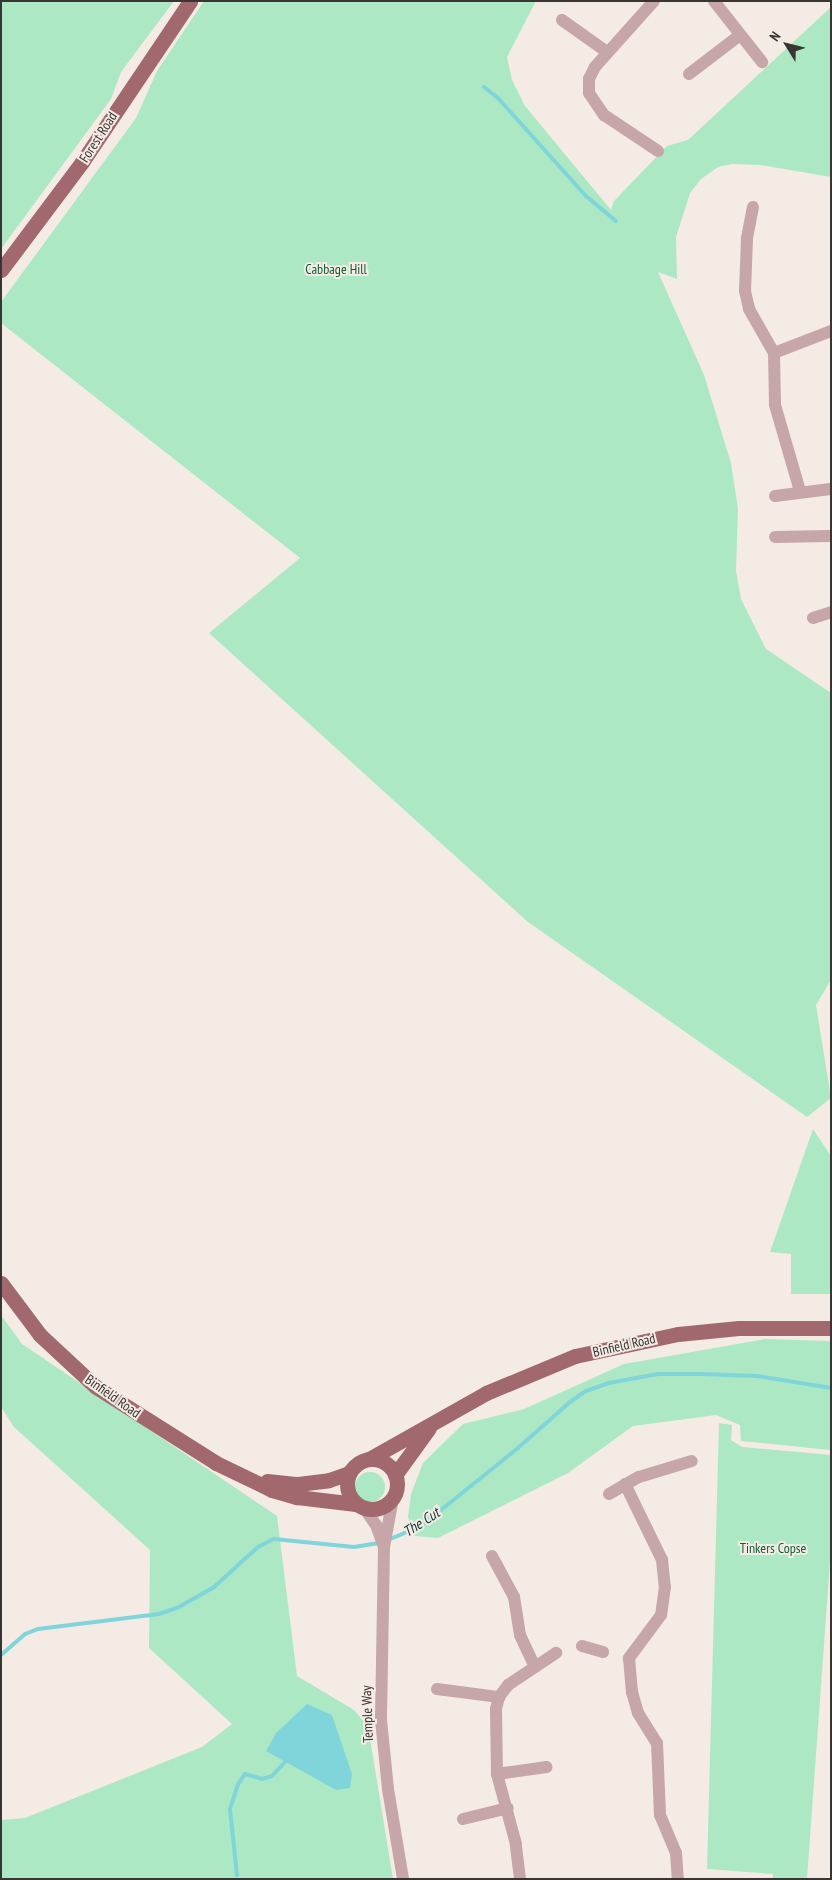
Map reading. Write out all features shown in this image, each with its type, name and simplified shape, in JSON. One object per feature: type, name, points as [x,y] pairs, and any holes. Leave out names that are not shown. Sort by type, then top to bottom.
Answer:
[{"type":"main road","name":"Forest Road","points":[[1,270],[82,162],[190,1]]},
{"type":"main road","name":"Binfield Road","points":[[1,1282],[40,1335],[96,1387],[216,1463],[297,1497],[360,1506]]},
{"type":"main road","name":"Binfield Road","points":[[369,1459],[529,1373],[628,1343],[739,1328],[831,1328]]},
{"type":"main road","name":"Binfield Road","points":[[395,1475],[433,1423]]},
{"type":"main road","points":[[369,1459],[386,1463],[395,1475],[397,1488],[393,1498],[385,1506],[360,1506],[347,1489],[349,1473],[355,1465],[369,1459]]},
{"type":"main road","name":"Binfield Road","points":[[251,1479],[298,1484],[329,1480],[349,1473]]},
{"type":"street","points":[[654,1],[607,52],[589,80],[590,93],[595,105],[616,125],[658,151]]},
{"type":"street","points":[[714,1],[762,62]]},
{"type":"street","points":[[562,20],[607,52]]},
{"type":"street","points":[[689,74],[740,35]]},
{"type":"street","points":[[753,207],[747,239],[745,291],[749,309],[774,353],[776,405],[794,463],[800,491]]},
{"type":"street","points":[[774,353],[831,331]]},
{"type":"street","points":[[775,496],[800,491],[831,489]]},
{"type":"street","points":[[775,538],[830,536]]},
{"type":"street","points":[[813,618],[831,612]]},
{"type":"street","points":[[610,1494],[625,1484],[692,1461]]},
{"type":"street","points":[[625,1484],[662,1560],[665,1587],[660,1615],[629,1658],[638,1713],[657,1743],[660,1815],[676,1854],[678,1879]]},
{"type":"street","name":"Temple Way","points":[[393,1498],[384,1529],[381,1720],[388,1789],[403,1879]]},
{"type":"street","points":[[360,1506],[384,1529]]},
{"type":"street","points":[[492,1556],[516,1602],[520,1635],[534,1665]]},
{"type":"street","points":[[582,1646],[603,1652]]},
{"type":"street","points":[[520,1879],[516,1844],[498,1774],[498,1697],[508,1685],[534,1665],[556,1653]]},
{"type":"street","points":[[437,1689],[498,1697]]},
{"type":"street","points":[[498,1774],[547,1767]]},
{"type":"street","points":[[463,1819],[508,1808]]},
{"type":"green space","points":[[1,1],[174,1],[121,72],[111,99],[1,249]]},
{"type":"green space","name":"Cabbage Hill","points":[[204,1],[536,1],[507,57],[512,80],[525,106],[611,210],[614,201],[667,146],[688,140],[831,7],[831,177],[760,165],[732,164],[718,167],[701,179],[690,193],[676,237],[677,279],[658,272],[704,375],[731,463],[738,509],[736,571],[741,599],[766,649],[831,693],[831,980],[816,1005],[831,1098],[807,1117],[528,922],[209,633],[300,558],[1,323],[1,302],[136,118],[157,71]]},
{"type":"green space","points":[[813,1129],[831,1156],[831,1294],[791,1294],[791,1254],[770,1252]]},
{"type":"green space","points":[[1,1315],[22,1344],[277,1516],[297,1676],[354,1710],[368,1726],[393,1879],[1,1879],[1,1820],[25,1818],[202,1747],[232,1724],[149,1648],[150,1550],[14,1427],[1,1407]]},
{"type":"green space","points":[[765,1339],[831,1341],[830,1450],[741,1441],[740,1425],[716,1415],[633,1426],[568,1473],[438,1538],[415,1536],[408,1517],[411,1494],[423,1463],[463,1424],[524,1409],[624,1364]]},
{"type":"green space","name":"Tinkers Copse","points":[[719,1423],[732,1425],[731,1440],[742,1447],[831,1455],[831,1548],[807,1879],[773,1879],[773,1874],[707,1869]]},
{"type":"green space","points":[[370,1472],[381,1476],[385,1487],[381,1498],[370,1502],[359,1498],[355,1487],[359,1476]]},
{"type":"water","points":[[307,1704],[332,1715],[352,1774],[350,1788],[336,1790],[266,1751],[276,1733]]},
{"type":"waterway","points":[[484,87],[498,98],[586,196],[616,221]]},
{"type":"waterway","name":"The Cut","points":[[388,1540],[421,1526],[518,1448],[570,1402],[586,1391],[609,1383],[658,1374],[702,1374],[757,1376],[831,1388]]},
{"type":"waterway","name":"The Cut","points":[[1,1655],[25,1634],[38,1629],[159,1614],[179,1607],[214,1587],[258,1547],[274,1539],[354,1547],[379,1543]]},
{"type":"waterway","points":[[237,1875],[230,1809],[238,1784],[245,1774],[262,1779],[272,1776],[285,1762]]}]
